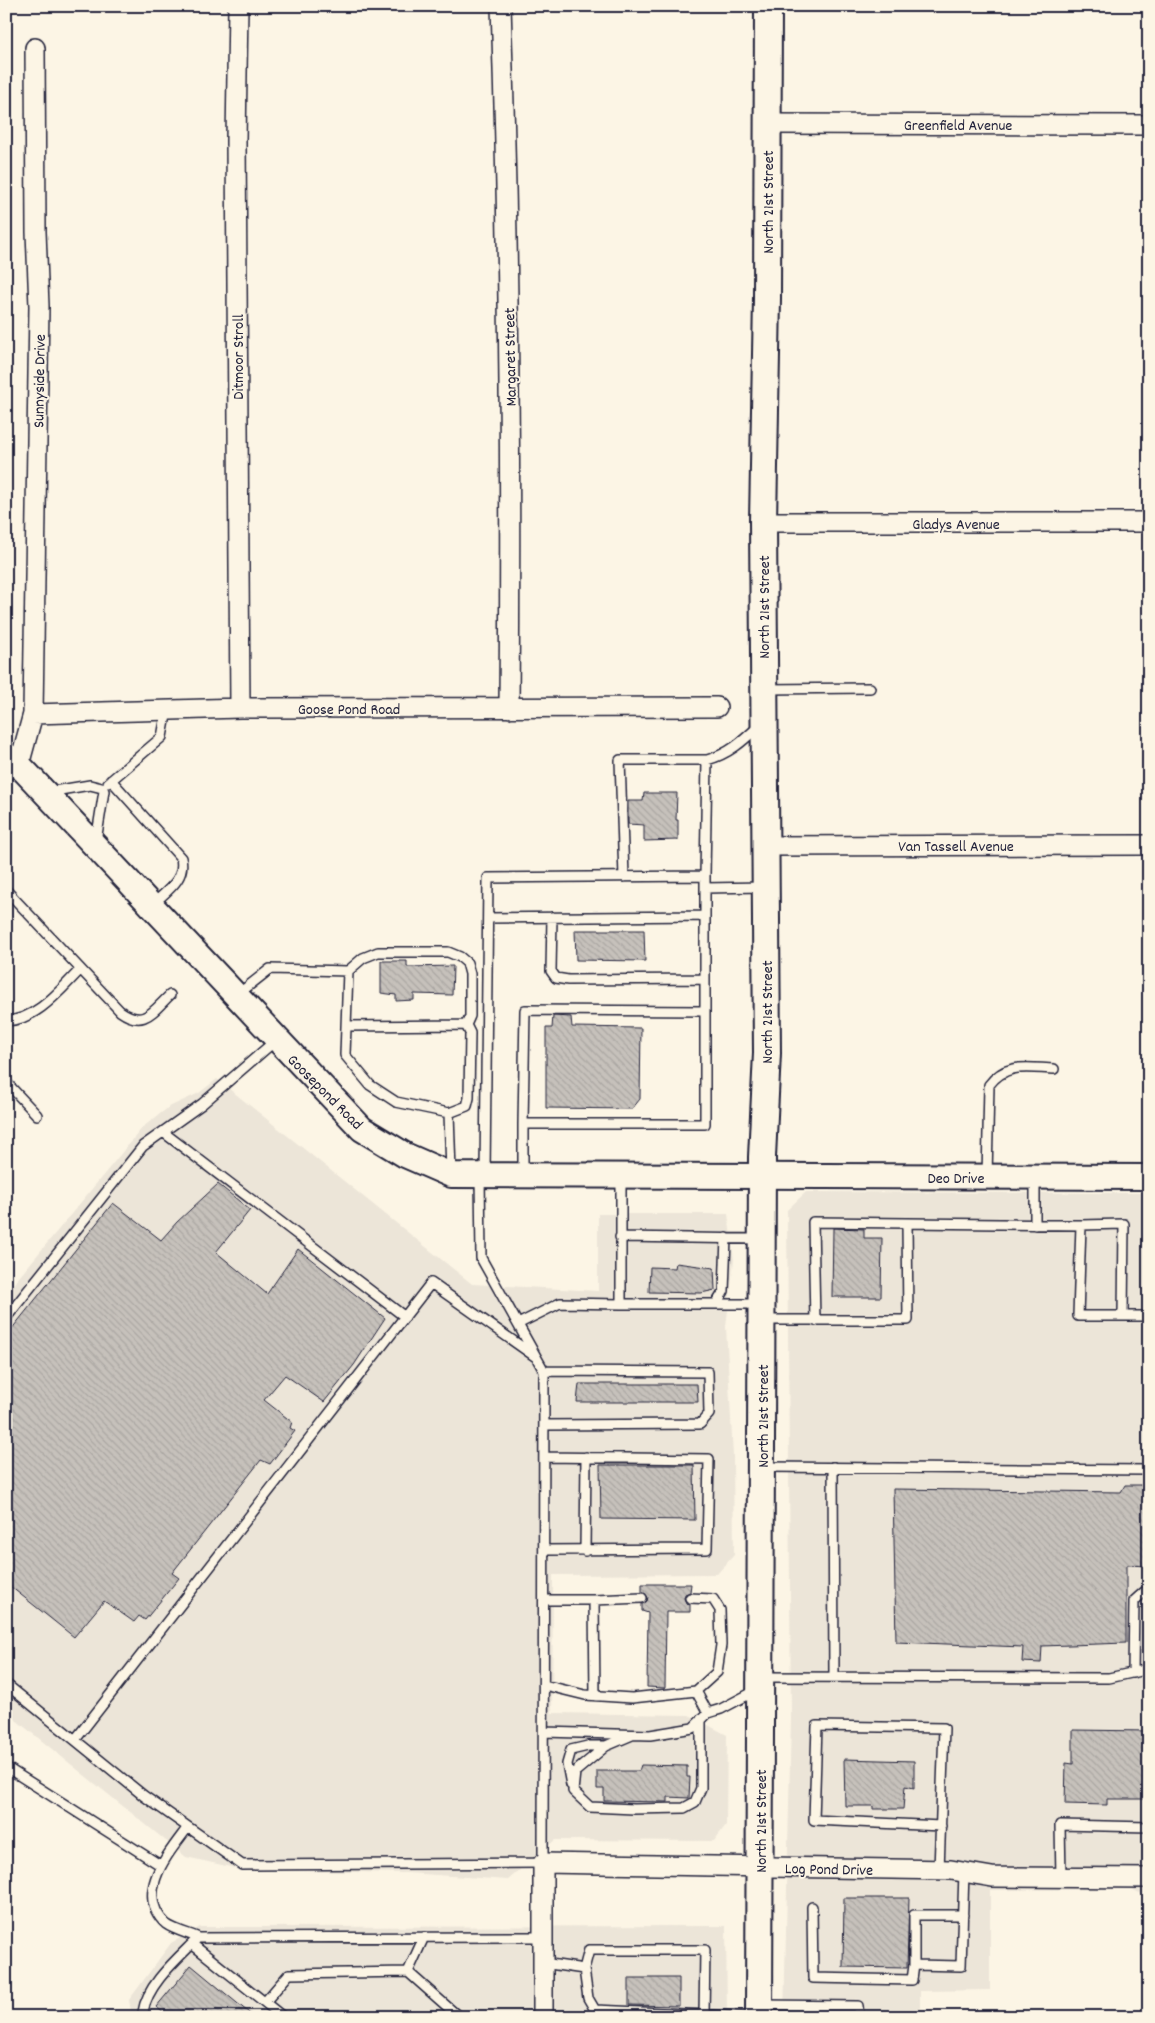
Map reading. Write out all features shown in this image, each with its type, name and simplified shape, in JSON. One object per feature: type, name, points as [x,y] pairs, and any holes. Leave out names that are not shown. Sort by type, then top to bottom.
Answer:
[{"type":"main road","name":"North 21st Street","points":[[757,2013],[760,1867],[762,1239],[767,1053],[762,522],[767,298],[768,6]]},
{"type":"street","name":"Ditmoor Stroll","points":[[238,6],[236,141],[240,708]]},
{"type":"street","name":"Margaret Street","points":[[501,6],[508,235],[511,499],[508,708]]},
{"type":"street","name":"Sunnyside Drive","points":[[33,714],[39,306],[36,232],[35,48]]},
{"type":"street","name":"Greenfield Avenue","points":[[767,124],[1149,124]]},
{"type":"street","name":"Gladys Avenue","points":[[762,522],[1149,522]]},
{"type":"street","name":"Goose Pond Road","points":[[33,714],[240,708],[717,707]]},
{"type":"street","points":[[11,766],[33,714]]},
{"type":"street","name":"Goosepond Road","points":[[11,766],[45,793],[362,1129],[405,1155],[451,1175],[763,1176]]},
{"type":"street","name":"Van Tassell Avenue","points":[[764,846],[1149,845]]},
{"type":"street","name":"Deo Drive","points":[[763,1176],[1149,1177]]},
{"type":"street","points":[[543,1863],[543,2017]]},
{"type":"street","name":"Log Pond Drive","points":[[543,1863],[939,1870],[992,1877],[1149,1878]]},
{"type":"lane","points":[[764,690],[870,688]]},
{"type":"lane","points":[[102,788],[162,737],[167,710]]},
{"type":"lane","points":[[624,876],[620,760],[707,760],[721,756],[737,747],[764,721]]},
{"type":"lane","points":[[523,1124],[706,1124],[705,876],[707,760]]},
{"type":"lane","points":[[111,780],[181,858],[183,865],[181,876],[151,906]]},
{"type":"lane","points":[[45,793],[90,785],[102,788]]},
{"type":"lane","points":[[95,846],[104,791],[102,788]]},
{"type":"lane","points":[[6,1684],[144,1796],[242,1865],[543,1863],[544,1371],[481,1258],[488,878],[705,876]]},
{"type":"lane","points":[[705,888],[765,887]]},
{"type":"lane","points":[[6,890],[80,970],[120,1011],[131,1019],[146,1018],[170,995]]},
{"type":"lane","points":[[488,918],[705,916]]},
{"type":"lane","points":[[552,917],[551,971],[556,978],[568,980],[705,979]]},
{"type":"lane","points":[[235,996],[270,969],[348,971],[363,958],[378,952],[448,952],[468,963],[470,974],[470,1016],[466,1025]]},
{"type":"lane","points":[[6,1021],[18,1019],[36,1010],[51,999],[80,970]]},
{"type":"lane","points":[[348,971],[345,1055],[370,1085],[396,1102],[449,1113],[467,1106],[469,1098],[470,1033],[466,1025]]},
{"type":"lane","points":[[523,1175],[525,1010],[705,1011]]},
{"type":"lane","points":[[346,1026],[466,1025]]},
{"type":"lane","points":[[6,1318],[143,1146],[202,1104],[276,1040]]},
{"type":"lane","points":[[987,1177],[989,1085],[997,1075],[1012,1068],[1054,1069]]},
{"type":"lane","points":[[6,1082],[38,1116]]},
{"type":"lane","points":[[449,1113],[451,1175]]},
{"type":"lane","points":[[163,1132],[405,1317]]},
{"type":"lane","points":[[621,1176],[621,1304]]},
{"type":"lane","points":[[1034,1177],[1035,1225]]},
{"type":"lane","points":[[815,1321],[813,1222],[1035,1225],[1124,1224],[1123,1316]]},
{"type":"lane","points":[[518,1324],[560,1303],[716,1304],[815,1321],[908,1320],[907,1223]]},
{"type":"lane","points":[[1081,1225],[1078,1316],[1149,1316]]},
{"type":"lane","points":[[620,1237],[762,1239]]},
{"type":"lane","points":[[716,1304],[724,1291],[726,1238]]},
{"type":"lane","points":[[75,1740],[431,1283],[537,1358]]},
{"type":"lane","points":[[544,1371],[708,1372],[709,1414],[700,1424],[544,1425]]},
{"type":"lane","points":[[544,1457],[709,1459],[707,1549],[544,1550]]},
{"type":"lane","points":[[585,1551],[586,1457]]},
{"type":"lane","points":[[761,1467],[1149,1470]]},
{"type":"lane","points":[[833,1467],[834,1677]]},
{"type":"lane","points":[[1133,1672],[1134,1601],[1144,1592],[1149,1592]]},
{"type":"lane","points":[[544,1600],[642,1598]]},
{"type":"lane","points":[[544,1685],[595,1696],[632,1698],[696,1692],[717,1672],[721,1645],[720,1610],[713,1599],[690,1598]]},
{"type":"lane","points":[[594,1600],[595,1696]]},
{"type":"lane","points":[[544,1732],[650,1735],[693,1728],[705,1716],[721,1709],[761,1682],[834,1677],[1109,1678],[1149,1669]]},
{"type":"lane","points":[[606,1746],[588,1746],[571,1750],[566,1764],[573,1791],[590,1806],[634,1809],[684,1808],[695,1802],[701,1788],[705,1716],[696,1692]]},
{"type":"lane","points":[[939,1870],[944,1728],[817,1726],[814,1820],[940,1826]]},
{"type":"lane","points":[[572,1788],[575,1772],[606,1746],[632,1735]]},
{"type":"lane","points":[[6,1767],[160,1866]]},
{"type":"lane","points":[[1061,1877],[1060,1825],[1149,1827]]},
{"type":"lane","points":[[188,1828],[160,1866],[154,1882],[153,1904],[167,1924],[196,1941],[283,2017]]},
{"type":"lane","points":[[914,1965],[961,1966],[964,1872]]},
{"type":"lane","points":[[812,1907],[813,1978],[912,1980],[914,1965],[914,1915],[963,1915]]},
{"type":"lane","points":[[146,2017],[143,2012],[144,2002],[168,1969],[196,1941],[543,1936]]},
{"type":"lane","points":[[408,1972],[424,1937]]},
{"type":"lane","points":[[704,2015],[706,1950],[589,1950],[584,1969],[588,1998],[595,2010],[704,2015],[757,2013],[802,2007],[858,2006],[858,2017]]},
{"type":"lane","points":[[543,1963],[584,1969]]},
{"type":"lane","points":[[264,2002],[289,1974],[408,1972],[459,2017]]},
{"type":"lane","points":[[802,2007],[802,2017]]},
{"type":"shaded area","points":[[217,1079],[472,1284],[598,1291],[598,1214],[728,1214],[734,1260],[726,1327],[733,1456],[734,1555],[717,1574],[553,1575],[552,1713],[689,1715],[727,1735],[726,1825],[714,1841],[555,1840],[508,1880],[408,1873],[244,1870],[186,1857],[6,1712],[6,1293],[143,1127],[169,1107],[199,1093]]},
{"type":"shaded area","points":[[806,1192],[1149,1193],[1149,1897],[1131,1889],[990,1890],[990,1990],[920,1991],[920,2017],[784,2017],[791,1719],[787,1210]]},
{"type":"shaded area","points":[[726,1926],[727,2017],[132,2017],[129,2000],[171,1943],[200,1927]]},
{"type":"building","points":[[644,793],[677,793],[676,820],[678,820],[678,840],[644,841],[644,825],[628,824],[628,801],[643,801]]},
{"type":"building","points":[[575,930],[644,930],[645,961],[576,960]]},
{"type":"building","points":[[381,961],[407,961],[407,967],[453,966],[452,995],[414,994],[414,1000],[396,1001],[396,995],[381,993]]},
{"type":"building","points":[[553,1016],[571,1017],[572,1027],[641,1028],[640,1099],[632,1109],[546,1108],[546,1028],[552,1028]]},
{"type":"building","points":[[218,1184],[250,1210],[216,1252],[267,1294],[298,1249],[385,1318],[354,1365],[324,1402],[285,1375],[264,1400],[292,1422],[290,1428],[295,1431],[270,1464],[261,1460],[172,1573],[179,1578],[145,1620],[139,1616],[134,1622],[104,1601],[74,1637],[6,1583],[6,1336],[113,1203],[161,1240],[177,1222]]},
{"type":"building","points":[[833,1228],[864,1229],[864,1238],[882,1238],[881,1297],[832,1297]]},
{"type":"building","points":[[676,1263],[714,1268],[715,1290],[701,1293],[649,1292],[650,1267],[675,1268]]},
{"type":"building","points":[[579,1384],[697,1384],[698,1402],[577,1402]]},
{"type":"building","points":[[600,1465],[694,1465],[695,1520],[601,1519]]},
{"type":"building","points":[[1125,1485],[1149,1485],[1149,1566],[1126,1565],[1126,1643],[1042,1646],[1041,1663],[1022,1662],[1023,1647],[896,1642],[893,1489],[1121,1492]]},
{"type":"building","points":[[642,1584],[691,1584],[690,1592],[685,1594],[684,1598],[686,1603],[690,1604],[690,1612],[666,1612],[665,1688],[647,1687],[648,1613],[642,1611],[642,1604],[647,1601],[648,1597],[642,1592]]},
{"type":"building","points":[[1073,1730],[1149,1731],[1149,1799],[1107,1799],[1107,1805],[1065,1804],[1066,1763],[1073,1764]]},
{"type":"building","points":[[844,1759],[914,1761],[914,1788],[905,1786],[903,1809],[873,1809],[873,1806],[845,1806]]},
{"type":"building","points":[[641,1765],[687,1766],[687,1777],[690,1777],[689,1798],[668,1797],[668,1802],[604,1801],[604,1789],[597,1789],[597,1771],[639,1771]]},
{"type":"building","points":[[844,1898],[909,1898],[907,1968],[843,1967]]},
{"type":"building","points":[[191,1965],[254,2017],[169,2017],[156,2007]]},
{"type":"building","points":[[629,1978],[679,1978],[679,2006],[629,2005]]}]
